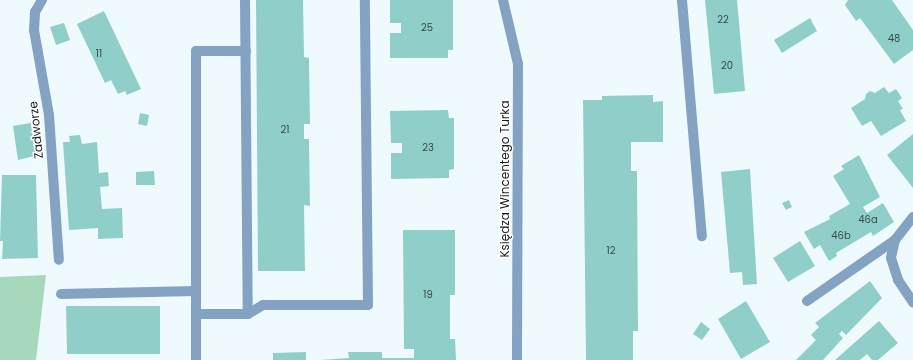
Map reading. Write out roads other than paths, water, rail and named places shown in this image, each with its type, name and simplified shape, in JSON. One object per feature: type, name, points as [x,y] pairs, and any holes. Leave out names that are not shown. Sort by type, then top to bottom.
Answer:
[{"type":"street","name":"Zadworze","points":[[42,0],[35,12],[34,30],[49,115],[59,260]]},
{"type":"street","points":[[245,0],[248,314]]},
{"type":"street","points":[[196,314],[248,314],[263,304],[368,305],[365,0]]},
{"type":"street","name":"Księdza Wincentego Turka","points":[[503,0],[518,64],[517,360]]},
{"type":"street","points":[[682,0],[702,236]]},
{"type":"street","points":[[196,360],[196,51],[246,50]]},
{"type":"street","points":[[807,301],[896,240],[913,217]]},
{"type":"street","points":[[896,240],[891,258],[898,280],[913,302]]},
{"type":"street","points":[[61,294],[196,291]]}]
